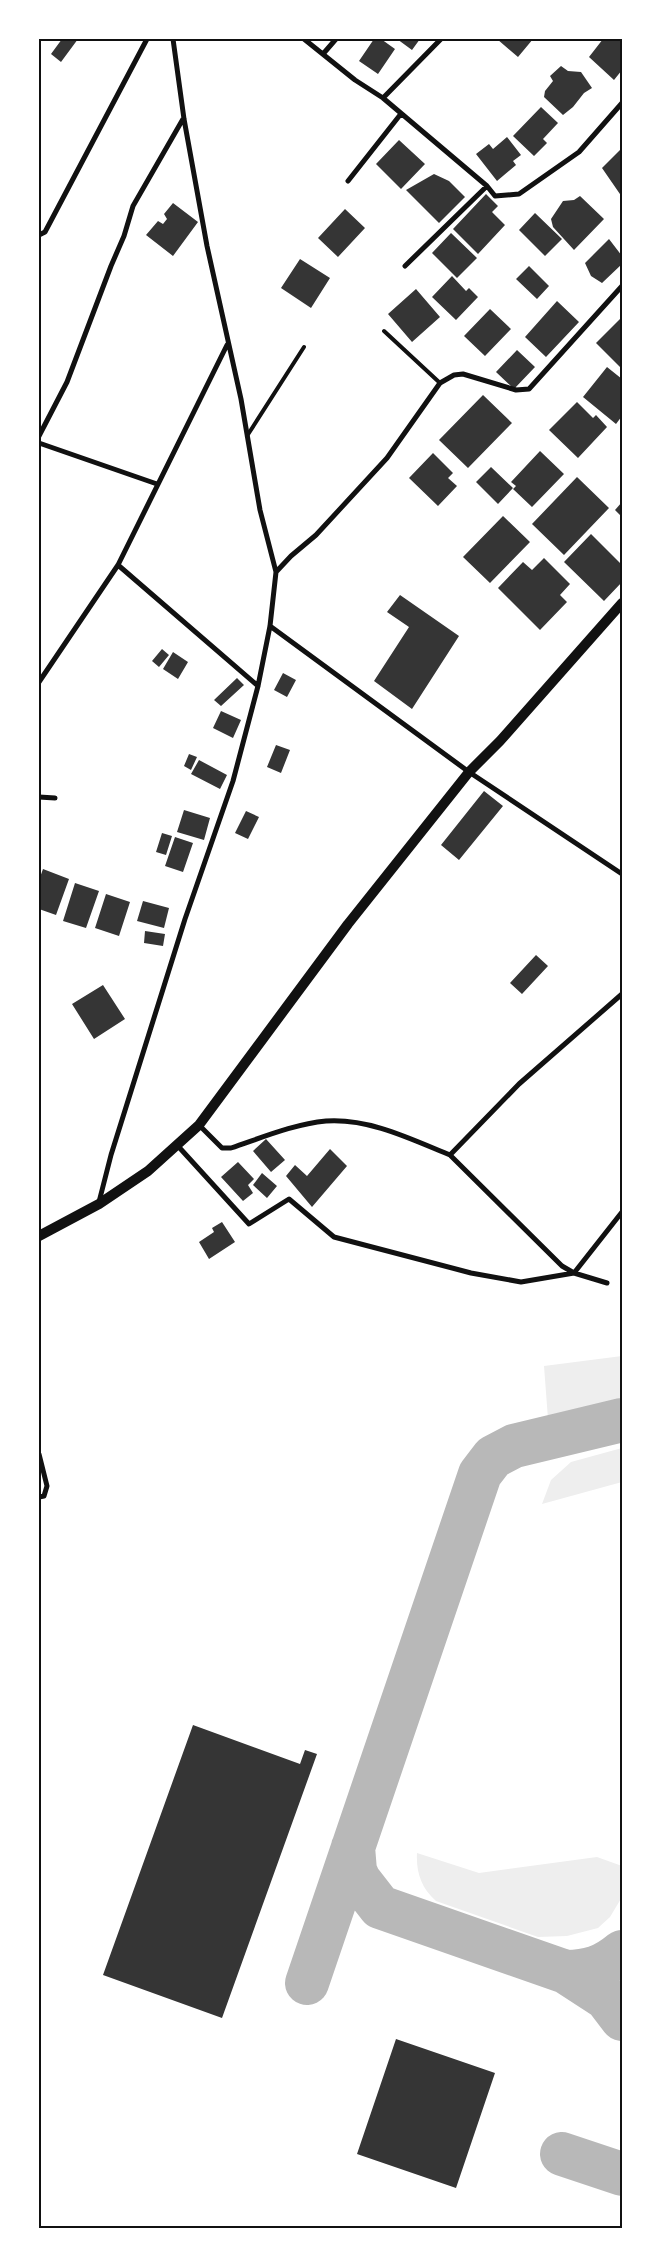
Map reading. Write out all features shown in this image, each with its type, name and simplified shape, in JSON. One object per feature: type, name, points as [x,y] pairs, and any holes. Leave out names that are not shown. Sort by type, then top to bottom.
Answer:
[{"type":"main road","points":[[39,1236],[99,1204],[148,1171],[199,1125],[348,924],[469,772],[500,741],[622,603]]},
{"type":"street","points":[[39,235],[45,232],[146,39]]},
{"type":"street","points":[[99,1204],[111,1155],[179,937],[233,781],[258,686],[270,626],[276,572],[260,510],[247,436],[227,345],[184,119],[173,39]]},
{"type":"street","points":[[304,39],[355,80],[383,98],[400,115],[487,186],[495,196],[519,194],[579,152],[622,103]]},
{"type":"street","points":[[323,54],[336,39]]},
{"type":"street","points":[[383,98],[441,39]]},
{"type":"street","points":[[617,110],[622,116]]},
{"type":"street","points":[[348,181],[400,115]]},
{"type":"street","points":[[39,436],[67,382],[134,206],[184,119]]},
{"type":"street","points":[[405,266],[487,186]]},
{"type":"street","points":[[276,572],[290,556],[316,535],[387,458],[440,383],[454,375],[463,374],[516,390],[529,389],[622,286]]},
{"type":"street","points":[[39,682],[118,565],[227,345]]},
{"type":"street","points":[[39,443],[157,484]]},
{"type":"street","points":[[118,565],[258,686]]},
{"type":"street","points":[[270,626],[469,772],[622,874]]},
{"type":"street","points":[[39,797],[55,798]]},
{"type":"street","points":[[450,1155],[519,1084],[622,994]]},
{"type":"street","points":[[199,1125],[222,1148],[231,1148],[310,1124],[347,1122],[394,1131],[450,1155],[551,1257],[574,1273],[607,1283]]},
{"type":"street","points":[[177,1145],[249,1224],[289,1199],[334,1238],[471,1273],[522,1282],[574,1273],[622,1212]]},
{"type":"street","points":[[39,1454],[47,1486],[44,1496],[39,1497]]},
{"type":"lane","points":[[384,331],[440,383]]},
{"type":"lane","points":[[247,436],[304,347]]},
{"type":"shaded area","points":[[622,1356],[622,1402],[548,1419],[544,1366]]},
{"type":"shaded area","points":[[622,1448],[622,1482],[542,1504],[551,1480],[571,1462]]},
{"type":"shaded area","points":[[417,1853],[479,1873],[597,1857],[622,1866],[622,1897],[610,1917],[598,1928],[567,1936],[538,1937],[436,1901],[423,1885],[417,1867]]},
{"type":"building","points":[[62,39],[78,39],[61,62],[51,54]]},
{"type":"building","points":[[374,39],[381,39],[395,49],[378,74],[359,61]]},
{"type":"building","points":[[397,39],[420,39],[412,50]]},
{"type":"building","points":[[497,39],[533,39],[518,57]]},
{"type":"building","points":[[603,39],[622,39],[622,70],[614,80],[589,57]]},
{"type":"building","points":[[561,66],[568,71],[581,72],[592,88],[584,93],[573,107],[563,115],[544,97],[545,91],[553,81],[550,76]]},
{"type":"building","points":[[541,107],[558,123],[543,139],[547,143],[534,156],[513,136]]},
{"type":"building","points":[[507,137],[521,155],[513,161],[516,165],[497,181],[476,154],[489,144],[493,149]]},
{"type":"building","points":[[399,140],[425,164],[401,189],[376,164]]},
{"type":"building","points":[[622,148],[622,197],[602,168]]},
{"type":"building","points":[[434,174],[449,181],[465,197],[439,223],[406,190]]},
{"type":"building","points":[[486,194],[498,206],[492,212],[505,225],[478,254],[453,229]]},
{"type":"building","points":[[580,196],[604,219],[574,250],[553,227],[551,219],[563,201],[574,200]]},
{"type":"building","points":[[173,203],[198,222],[173,256],[146,235],[158,221],[163,224],[167,219],[164,214]]},
{"type":"building","points":[[345,209],[365,228],[338,257],[318,238]]},
{"type":"building","points":[[535,213],[562,239],[545,256],[519,230]]},
{"type":"building","points":[[451,233],[477,258],[457,278],[432,253]]},
{"type":"building","points":[[609,239],[622,256],[622,264],[602,283],[591,276],[585,263]]},
{"type":"building","points":[[300,259],[330,278],[311,308],[281,288]]},
{"type":"building","points":[[529,266],[549,286],[537,299],[516,279]]},
{"type":"building","points":[[452,276],[466,291],[469,288],[478,297],[456,320],[432,297]]},
{"type":"building","points":[[416,289],[440,317],[412,342],[388,314]]},
{"type":"building","points":[[557,301],[579,322],[546,357],[525,337]]},
{"type":"building","points":[[490,309],[511,329],[485,356],[464,336]]},
{"type":"building","points":[[622,317],[622,369],[596,343]]},
{"type":"building","points":[[517,350],[535,367],[514,389],[496,372]]},
{"type":"building","points":[[607,367],[622,379],[622,416],[616,424],[583,397]]},
{"type":"building","points":[[483,395],[512,423],[468,468],[439,440]]},
{"type":"building","points":[[577,402],[593,418],[596,415],[607,427],[578,458],[549,430]]},
{"type":"building","points":[[540,451],[564,474],[532,507],[513,489],[516,486],[511,482]]},
{"type":"building","points":[[433,453],[453,473],[448,478],[457,486],[438,506],[409,478]]},
{"type":"building","points":[[491,467],[513,488],[498,504],[476,482]]},
{"type":"building","points":[[577,477],[609,508],[564,555],[532,524]]},
{"type":"building","points":[[622,502],[622,517],[615,510]]},
{"type":"building","points":[[503,516],[530,542],[490,583],[463,557]]},
{"type":"building","points":[[591,534],[622,565],[622,582],[604,601],[564,562]]},
{"type":"building","points":[[544,558],[570,584],[560,595],[567,602],[540,630],[498,588],[523,562],[532,570]]},
{"type":"building","points":[[400,595],[459,636],[412,709],[374,681],[409,627],[387,612]]},
{"type":"building","points":[[162,649],[169,655],[159,667],[152,661]]},
{"type":"building","points":[[173,652],[188,662],[178,679],[163,669]]},
{"type":"building","points":[[283,673],[296,680],[287,697],[274,690]]},
{"type":"building","points":[[237,678],[244,685],[221,706],[214,700]]},
{"type":"building","points":[[221,711],[241,720],[233,738],[213,728]]},
{"type":"building","points":[[276,745],[290,750],[281,773],[267,767]]},
{"type":"building","points":[[189,754],[197,757],[191,770],[184,766]]},
{"type":"building","points":[[199,760],[227,775],[220,789],[191,774]]},
{"type":"building","points":[[484,791],[503,806],[459,860],[441,845]]},
{"type":"building","points":[[184,810],[210,818],[204,840],[177,832]]},
{"type":"building","points":[[246,811],[259,817],[248,839],[235,833]]},
{"type":"building","points":[[162,833],[172,836],[166,855],[156,852]]},
{"type":"building","points":[[175,837],[193,843],[183,872],[165,866]]},
{"type":"building","points":[[43,869],[69,879],[56,915],[39,909],[39,880]]},
{"type":"building","points":[[75,883],[99,891],[86,928],[63,921]]},
{"type":"building","points":[[106,894],[130,902],[119,936],[95,928]]},
{"type":"building","points":[[143,901],[169,908],[164,928],[137,921]]},
{"type":"building","points":[[145,931],[165,934],[163,946],[144,943]]},
{"type":"building","points":[[536,955],[548,966],[522,994],[510,983]]},
{"type":"building","points":[[103,985],[125,1019],[94,1039],[72,1004]]},
{"type":"building","points":[[266,1139],[285,1160],[271,1172],[253,1151]]},
{"type":"building","points":[[330,1149],[347,1166],[312,1207],[286,1176],[295,1165],[307,1176]]},
{"type":"building","points":[[238,1162],[254,1179],[248,1185],[253,1193],[243,1201],[221,1177]]},
{"type":"building","points":[[262,1173],[277,1186],[267,1198],[253,1185]]},
{"type":"building","points":[[222,1222],[235,1242],[209,1259],[199,1242],[214,1232],[212,1228]]},
{"type":"building","points":[[193,1725],[300,1764],[305,1750],[317,1754],[222,2018],[103,1975]]},
{"type":"building","points":[[396,2039],[495,2073],[456,2188],[357,2154]]},
{"type":"taxiway","points":[[307,1983],[480,1474],[493,1457],[514,1446],[622,1420]]},
{"type":"taxiway","points":[[353,1847],[355,1871],[359,1880],[380,1907],[566,1972],[596,1968],[622,1952]]},
{"type":"taxiway","points":[[566,1972],[606,1998],[622,2019]]},
{"type":"taxiway","points":[[562,2154],[622,2174]]}]
